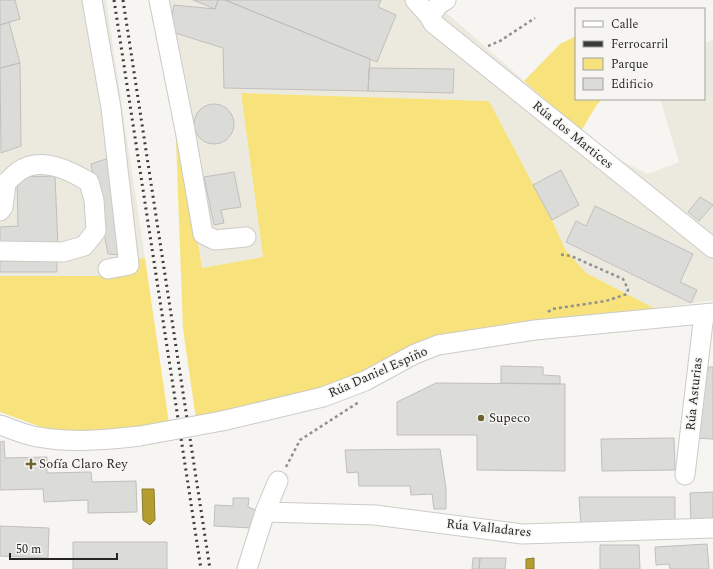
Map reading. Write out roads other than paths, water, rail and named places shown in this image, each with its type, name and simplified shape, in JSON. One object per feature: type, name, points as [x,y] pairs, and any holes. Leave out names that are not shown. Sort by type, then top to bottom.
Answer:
[{"type":"street","points":[[92,0],[111,108],[129,265],[108,269]]},
{"type":"street","points":[[159,0],[185,130],[203,234],[215,240],[246,237]]},
{"type":"street","name":"Rúa dos Martices","points":[[415,0],[432,20],[464,48],[713,248]]},
{"type":"street","points":[[432,20],[438,5],[446,0]]},
{"type":"street","points":[[0,211],[3,207],[3,185],[20,170],[33,165],[53,166],[72,171],[89,182],[94,200],[96,231],[84,246],[63,252],[0,251]]},
{"type":"street","name":"Rúa Daniel Espiño","points":[[0,425],[38,437],[56,439],[86,440],[140,436],[222,421],[323,397],[365,381],[415,354],[438,346],[535,330],[708,314]]},
{"type":"street","name":"Rúa Asturias","points":[[685,475],[706,356],[708,314]]},
{"type":"street","points":[[247,569],[265,512],[278,481]]},
{"type":"street","name":"Rúa Valladares","points":[[265,512],[375,514],[522,534],[713,528]]},
{"type":"railway","points":[[114,0],[201,569]]},
{"type":"railway","points":[[123,0],[210,569]]},
{"type":"place","name":"Supeco","points":[[481,418]]},
{"type":"place","name":"Sofía Claro Rey","points":[[31,464]]}]
